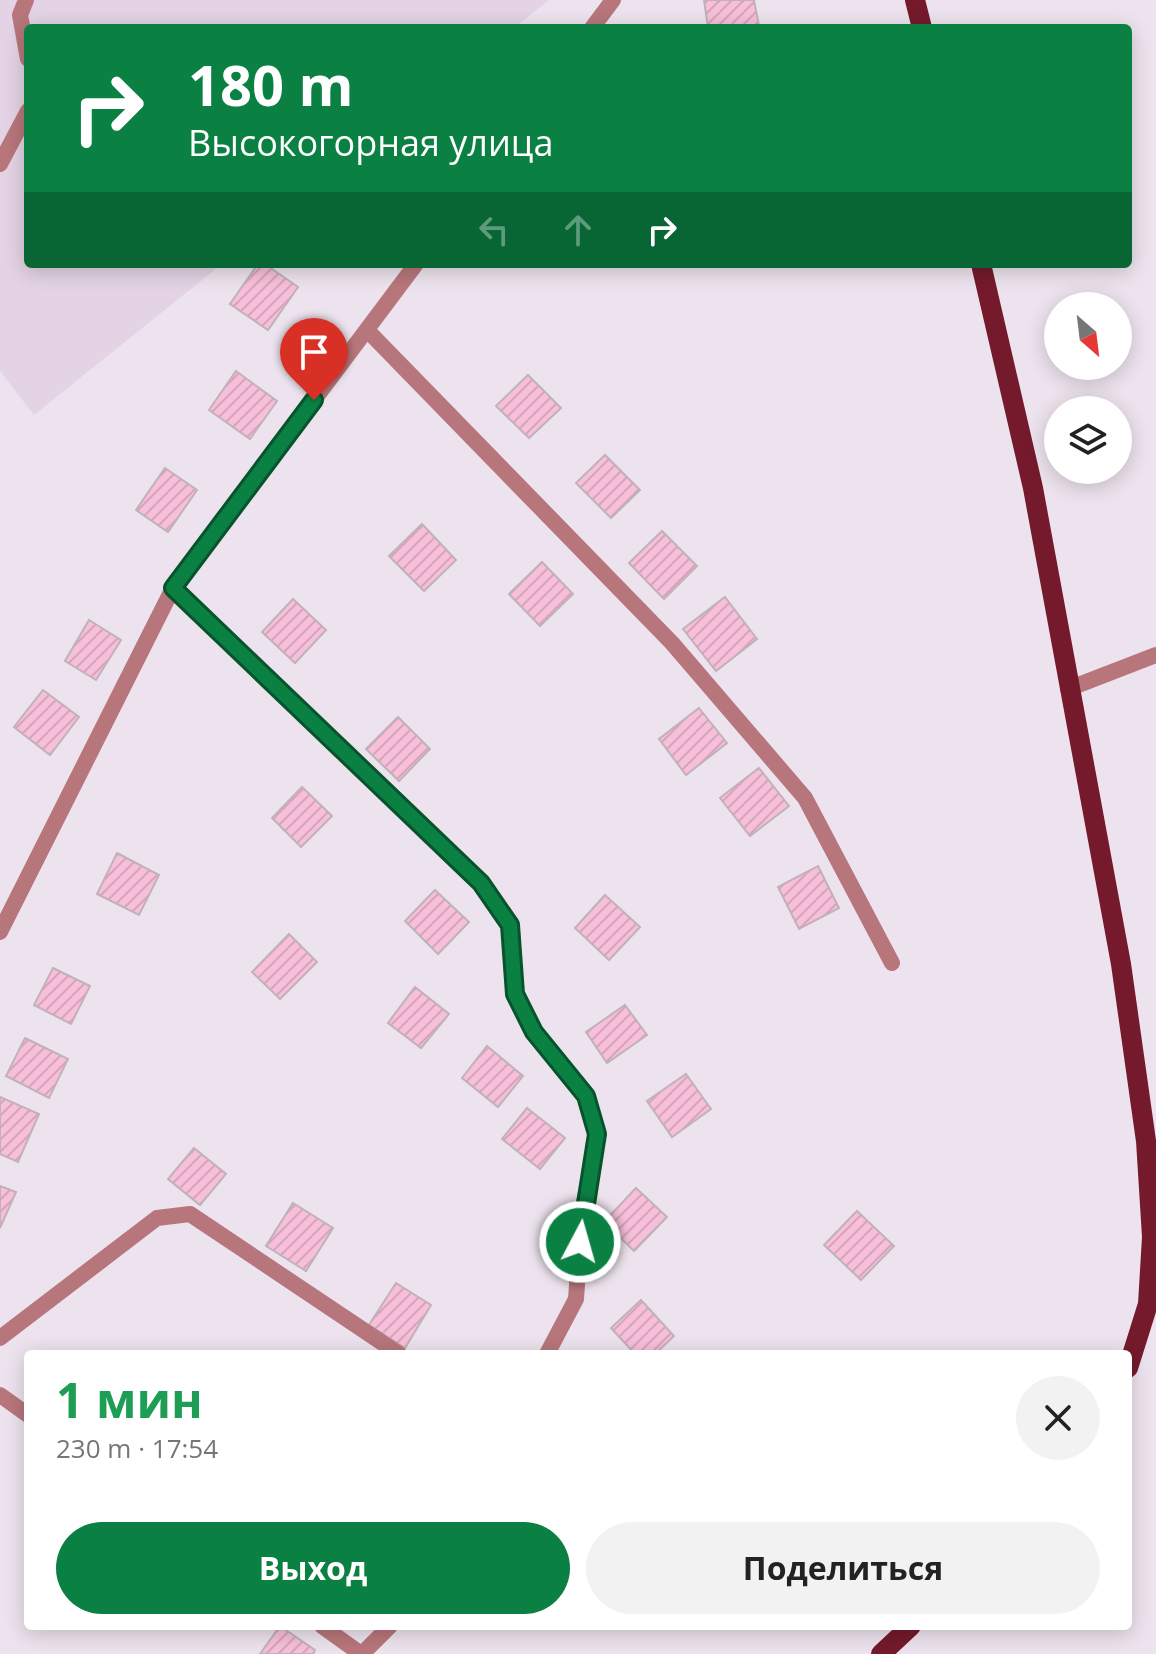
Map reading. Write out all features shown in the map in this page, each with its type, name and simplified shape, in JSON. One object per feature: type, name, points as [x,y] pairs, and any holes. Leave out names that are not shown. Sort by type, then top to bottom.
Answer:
[{"type":"main road","points":[[915,0],[921,24]]},
{"type":"main road","points":[[982,268],[1033,488],[1121,964],[1146,1141],[1152,1237],[1152,1307],[1132,1358]]},
{"type":"main road","points":[[881,1654],[907,1630]]},
{"type":"street","points":[[24,37],[20,15],[26,0]]},
{"type":"street","points":[[595,24],[613,0]]},
{"type":"street","points":[[0,164],[24,119]]},
{"type":"street","points":[[0,932],[173,588],[413,268]]},
{"type":"street","points":[[367,330],[672,643],[805,798],[892,963]]},
{"type":"street","points":[[173,588],[481,883],[510,925],[515,994],[534,1032],[586,1096],[597,1134],[582,1213],[576,1299],[549,1350]]},
{"type":"street","points":[[1068,689],[1156,655]]},
{"type":"street","points":[[0,1338],[157,1218],[190,1214],[393,1350]]},
{"type":"street","points":[[0,1395],[24,1412]]},
{"type":"street","points":[[328,1630],[362,1654],[386,1630]]},
{"type":"shaded area","points":[[0,0],[549,0],[519,24],[24,24],[24,268],[217,268],[34,415],[0,371]]},
{"type":"building","points":[[704,0],[754,0],[759,24],[707,24]]},
{"type":"building","points":[[255,268],[271,268],[298,287],[268,330],[230,304]]},
{"type":"building","points":[[236,371],[277,401],[250,439],[209,410]]},
{"type":"building","points":[[528,375],[561,408],[529,438],[496,406]]},
{"type":"building","points":[[605,455],[640,490],[611,518],[576,483]]},
{"type":"building","points":[[165,468],[197,490],[168,532],[136,510]]},
{"type":"building","points":[[422,524],[456,560],[424,591],[389,556]]},
{"type":"building","points":[[662,531],[697,566],[664,599],[629,563]]},
{"type":"building","points":[[542,562],[573,594],[540,626],[509,594]]},
{"type":"building","points":[[725,597],[757,639],[716,671],[683,629]]},
{"type":"building","points":[[293,599],[326,630],[295,663],[262,632]]},
{"type":"building","points":[[89,620],[121,640],[96,680],[65,661]]},
{"type":"building","points":[[43,690],[79,717],[50,755],[14,727]]},
{"type":"building","points":[[699,708],[727,743],[686,775],[659,739]]},
{"type":"building","points":[[398,717],[430,749],[399,781],[366,749]]},
{"type":"building","points":[[759,768],[789,806],[750,836],[720,798]]},
{"type":"building","points":[[302,787],[332,816],[301,847],[272,818]]},
{"type":"building","points":[[117,853],[159,875],[139,915],[97,894]]},
{"type":"building","points":[[818,866],[839,908],[799,929],[778,887]]},
{"type":"building","points":[[435,890],[469,922],[438,954],[405,921]]},
{"type":"building","points":[[605,895],[640,927],[609,960],[575,928]]},
{"type":"building","points":[[289,934],[317,962],[280,999],[252,972]]},
{"type":"building","points":[[53,968],[90,986],[71,1024],[34,1005]]},
{"type":"building","points":[[415,987],[449,1014],[421,1048],[388,1023]]},
{"type":"building","points":[[625,1005],[647,1035],[607,1063],[586,1032]]},
{"type":"building","points":[[25,1038],[68,1059],[49,1098],[6,1076]]},
{"type":"building","points":[[487,1046],[523,1076],[498,1107],[462,1078]]},
{"type":"building","points":[[686,1074],[711,1109],[672,1137],[647,1101]]},
{"type":"building","points":[[0,1097],[39,1114],[18,1162],[0,1154]]},
{"type":"building","points":[[527,1108],[565,1138],[540,1169],[502,1139]]},
{"type":"building","points":[[194,1148],[226,1174],[200,1205],[168,1179]]},
{"type":"building","points":[[0,1186],[16,1192],[0,1228]]},
{"type":"building","points":[[636,1188],[667,1217],[634,1251],[604,1222]]},
{"type":"building","points":[[293,1203],[333,1228],[306,1271],[266,1246]]},
{"type":"building","points":[[857,1211],[894,1246],[861,1280],[824,1245]]},
{"type":"building","points":[[396,1283],[431,1305],[405,1348],[369,1325]]},
{"type":"building","points":[[641,1300],[674,1336],[659,1350],[631,1350],[611,1328]]},
{"type":"building","points":[[277,1630],[286,1630],[315,1650],[313,1654],[260,1654]]},
{"type":"route","points":[[314,400],[173,588],[481,883],[510,925],[515,994],[534,1032],[586,1096],[597,1134],[582,1213],[580,1242]]}]
